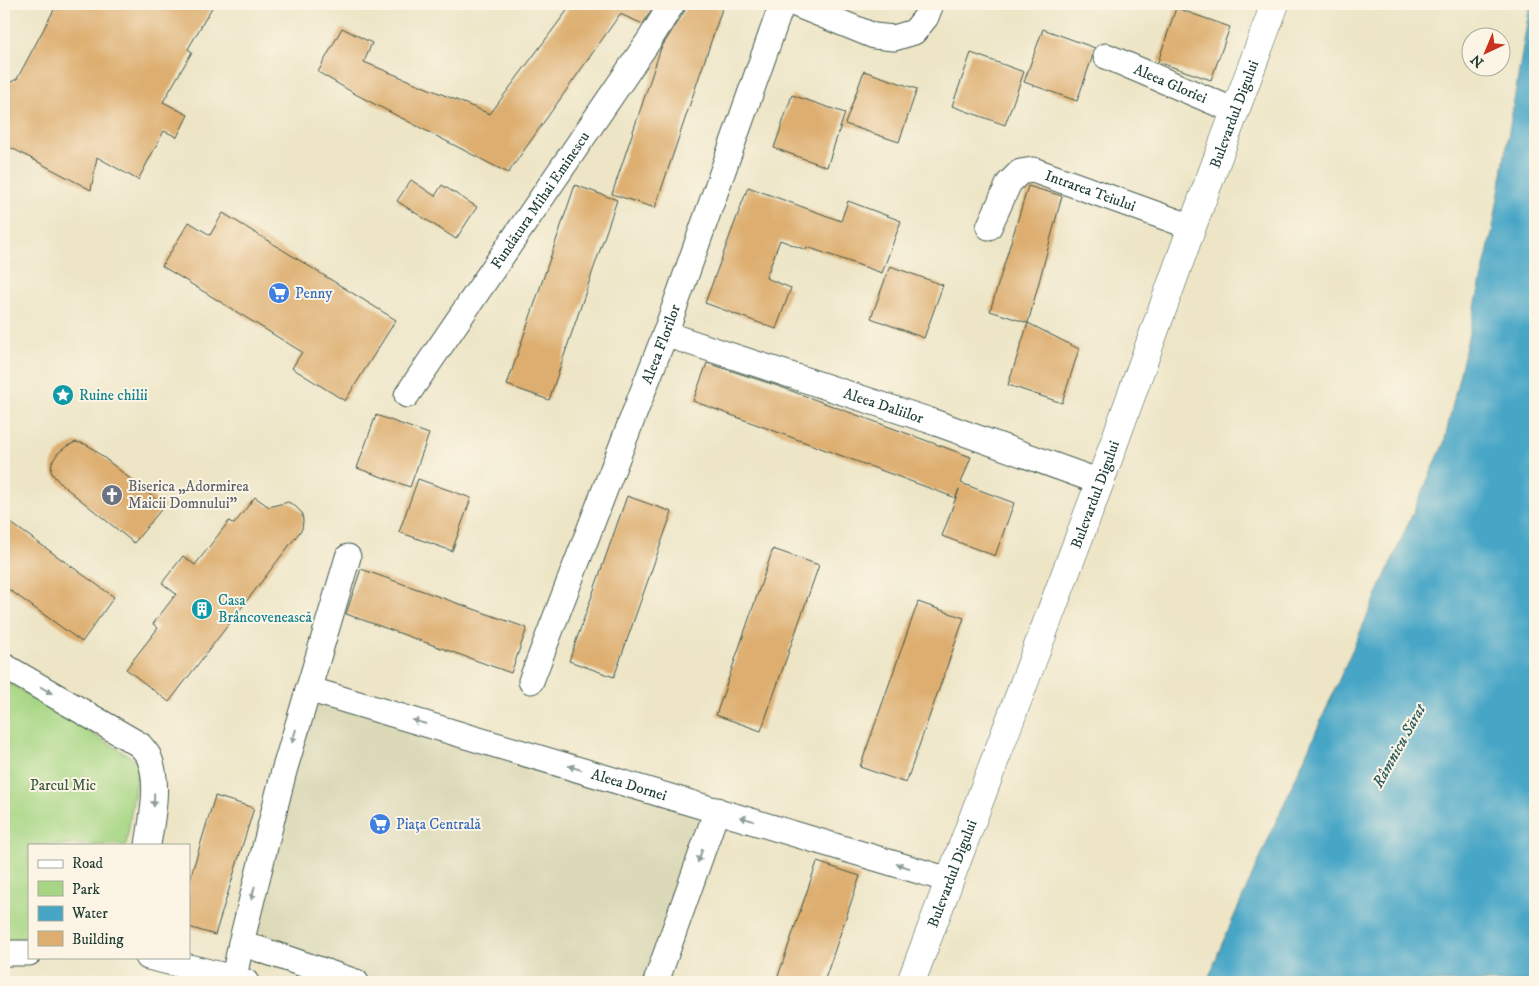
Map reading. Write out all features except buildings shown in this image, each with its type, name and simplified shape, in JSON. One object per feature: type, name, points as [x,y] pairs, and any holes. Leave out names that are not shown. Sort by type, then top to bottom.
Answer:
[{"type":"street","name":"Fundătura Mihai Eminescu","points":[[406,395],[672,4]]},
{"type":"street","name":"Aleea Florilor","points":[[531,681],[665,334],[782,4]]},
{"type":"street","points":[[795,4],[874,36],[894,38],[914,32],[926,17],[931,4]]},
{"type":"street","name":"Bulevardul Digului","points":[[911,982],[1100,482],[1275,4]]},
{"type":"street","name":"Aleea Gloriei","points":[[1106,56],[1235,111]]},
{"type":"street","name":"Intrarea Teiului","points":[[989,227],[1009,183],[1020,172],[1033,170],[1192,227]]},
{"type":"street","name":"Aleea Daliilor","points":[[665,334],[928,420],[1100,482]]},
{"type":"street","points":[[152,958],[240,980],[241,943],[284,771],[348,557]]},
{"type":"street","points":[[4,666],[140,745],[149,756],[153,775],[154,803],[148,844]]},
{"type":"street","name":"Aleea Dornei","points":[[308,689],[950,880]]},
{"type":"street","points":[[656,982],[717,810]]},
{"type":"street","points":[[241,943],[356,982]]},
{"type":"street","points":[[4,953],[28,953]]},
{"type":"shaded area","name":"Piața Centrală","points":[[308,689],[717,810],[656,982],[356,982],[241,943]]},
{"type":"green space","name":"Parcul Mic","points":[[4,680],[139,762],[126,844],[28,844],[28,944],[4,945]]},
{"type":"water","name":"Râmnicu Sărat","points":[[1530,4],[1535,4],[1535,982],[1207,982],[1221,946],[1444,443],[1493,228]]},
{"type":"place","name":"Penny","points":[[279,293]]},
{"type":"place","name":"Ruine chilii","points":[[63,395]]},
{"type":"place","name":"Biserica „Adormirea Maicii Domnului”","points":[[112,495]]},
{"type":"place","name":"Casa Brâncovenească","points":[[202,609]]},
{"type":"place","name":"Piața Centrală","points":[[380,824]]}]
